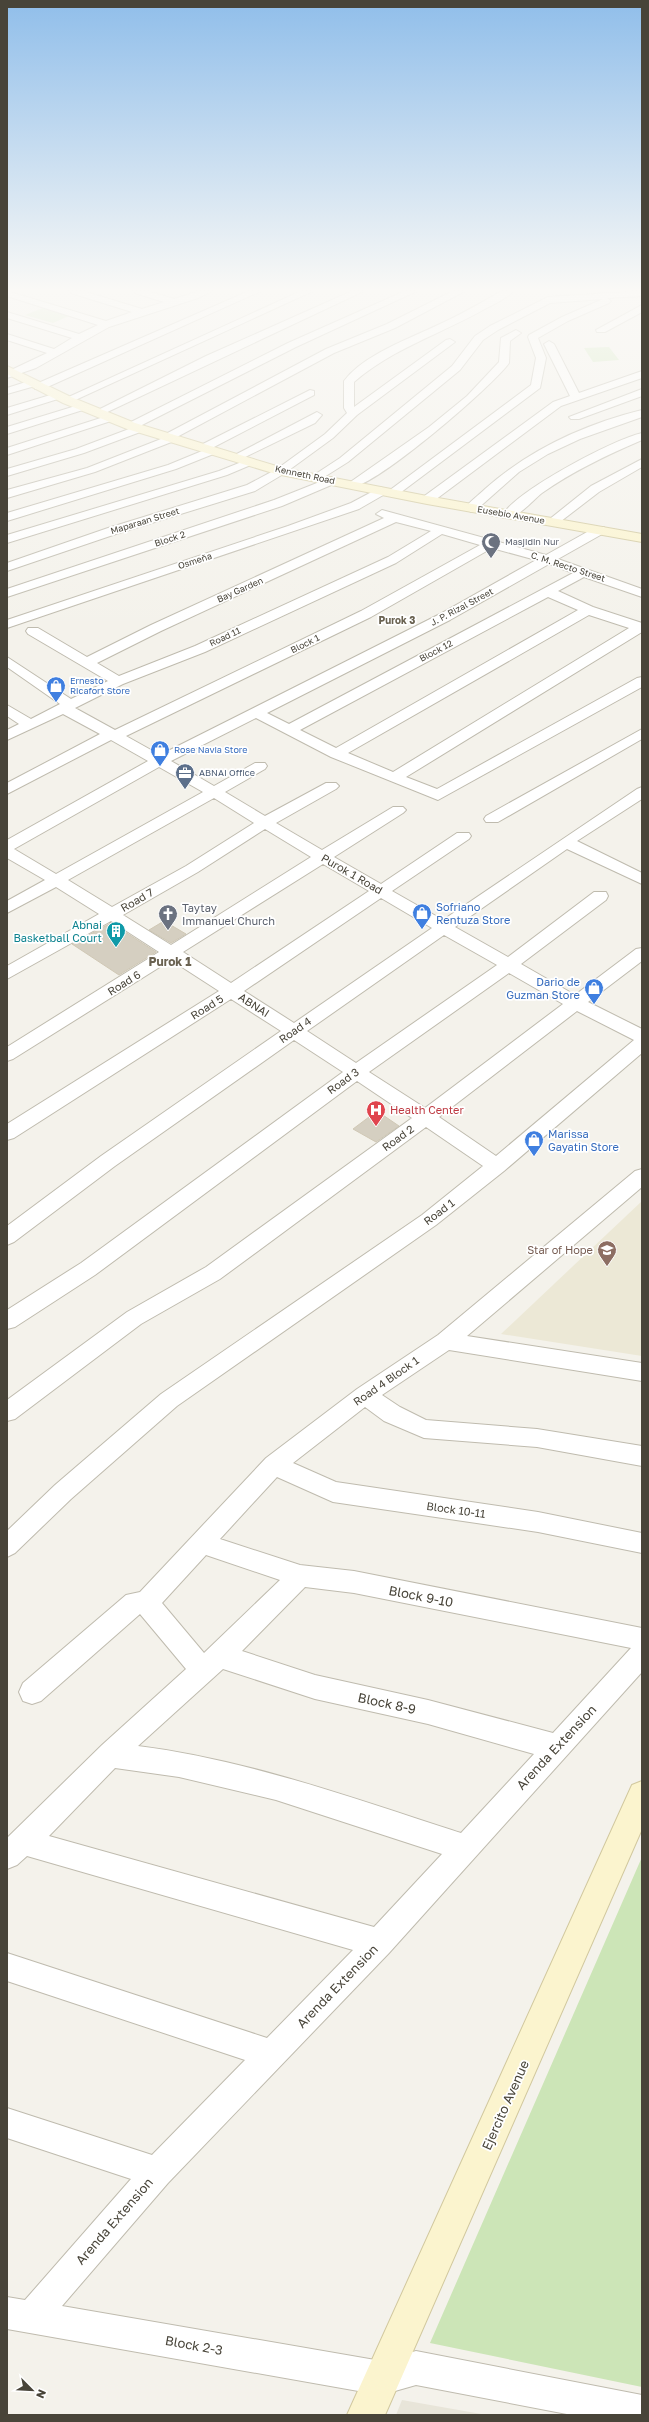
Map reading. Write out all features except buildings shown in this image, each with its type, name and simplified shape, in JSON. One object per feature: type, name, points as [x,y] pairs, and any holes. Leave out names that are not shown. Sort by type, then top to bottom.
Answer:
[{"type":"street","points":[[7,412],[38,404]]},
{"type":"street","name":"Kenneth Road","points":[[75,404],[135,428],[249,462],[281,471],[386,492]]},
{"type":"street","points":[[97,413],[115,404]]},
{"type":"street","points":[[7,473],[80,451],[135,428],[180,404]]},
{"type":"street","points":[[7,494],[91,470],[168,438],[231,404]]},
{"type":"street","points":[[7,517],[172,467],[208,450],[290,404]]},
{"type":"street","points":[[349,404],[349,408],[353,413]]},
{"type":"street","name":"Maparaan Street","points":[[7,567],[112,531],[251,488],[281,471],[329,436],[353,413],[365,404]]},
{"type":"street","points":[[317,477],[344,460],[412,404]]},
{"type":"street","points":[[353,485],[426,435],[463,404]]},
{"type":"street","name":"Osmeña","points":[[7,624],[14,604],[355,506],[386,492],[510,404]]},
{"type":"street","points":[[427,500],[557,404]]},
{"type":"street","points":[[575,417],[610,404]]},
{"type":"street","points":[[7,431],[82,407]]},
{"type":"street","points":[[471,508],[515,470],[547,451],[586,433],[642,413]]},
{"type":"street","points":[[235,458],[311,421],[317,415]]},
{"type":"street","points":[[7,452],[110,418]]},
{"type":"street","points":[[509,514],[533,493],[558,478],[642,436]]},
{"type":"street","points":[[7,540],[223,473],[249,462]]},
{"type":"street","points":[[552,522],[622,472],[642,462]]},
{"type":"street","name":"Block 2","points":[[14,604],[278,504],[332,481]]},
{"type":"street","name":"Eusebio Avenue","points":[[386,492],[641,537]]},
{"type":"street","name":"C. M. Recto Street","points":[[355,506],[438,531],[549,560],[642,592]]},
{"type":"street","name":"Bay Garden","points":[[86,663],[156,628],[394,518]]},
{"type":"street","name":"J. P. Rizal Street","points":[[7,846],[160,761],[257,714],[446,617],[600,530]]},
{"type":"street","name":"Road 11","points":[[7,736],[118,681],[200,649],[392,560],[411,550],[438,531]]},
{"type":"street","name":"Block 1","points":[[7,789],[113,735],[366,614],[490,544]]},
{"type":"street","name":"Block 12","points":[[289,730],[584,572]]},
{"type":"street","points":[[546,591],[588,610],[641,627]]},
{"type":"street","points":[[336,754],[588,610]]},
{"type":"street","points":[[393,778],[641,627]]},
{"type":"street","points":[[33,631],[118,681]]},
{"type":"street","name":"Purok 1 Road","points":[[7,661],[68,706],[113,735],[216,792],[322,857],[445,926],[575,1003],[642,1036]]},
{"type":"street","points":[[257,714],[336,754],[438,795],[642,681]]},
{"type":"street","points":[[7,709],[30,725]]},
{"type":"street","points":[[492,819],[642,733]]},
{"type":"street","points":[[7,908],[260,766]]},
{"type":"street","name":"Road 7","points":[[7,973],[192,869],[266,822],[331,786]]},
{"type":"street","name":"Road 4","points":[[7,1237],[108,1161],[566,842],[642,792]]},
{"type":"street","name":"Road 6","points":[[7,1055],[398,810]]},
{"type":"street","name":"Road 5","points":[[7,1133],[232,991],[383,892],[463,836]]},
{"type":"street","points":[[566,842],[642,879]]},
{"type":"street","name":"ABNAI","points":[[7,851],[57,880],[173,952],[426,1117],[497,1166]]},
{"type":"street","name":"Road 3","points":[[7,1321],[88,1269],[356,1072],[510,964],[600,896]]},
{"type":"street","name":"Road 2","points":[[7,1412],[146,1311],[212,1273],[426,1117],[642,953]]},
{"type":"street","name":"Road 1","points":[[7,1546],[63,1492],[169,1400],[429,1220],[497,1166],[642,1043]]},
{"type":"street","name":"Road 4 Block 1","points":[[146,1603],[203,1544],[274,1465],[365,1395],[446,1340],[642,1176]]},
{"type":"street","points":[[446,1340],[642,1372]]},
{"type":"street","points":[[365,1395],[392,1414],[424,1429],[537,1438],[642,1456]]},
{"type":"street","name":"Block 10-11","points":[[274,1465],[333,1492],[538,1522],[642,1543]]},
{"type":"street","name":"Block 9-10","points":[[203,1544],[300,1576],[354,1582],[642,1639]]},
{"type":"street","points":[[16,1849],[110,1755],[212,1664],[271,1608],[300,1576]]},
{"type":"street","points":[[32,1692],[135,1603],[146,1603],[212,1664]]},
{"type":"street","name":"Arenda Extension","points":[[19,2315],[379,1943],[642,1654]]},
{"type":"street","name":"Block 8-9","points":[[212,1664],[428,1712],[556,1747]]},
{"type":"street","points":[[110,1755],[179,1764],[276,1787],[464,1848]]},
{"type":"street","name":"Ejercito Avenue","points":[[366,2415],[381,2378],[526,2060],[642,1795]]},
{"type":"street","points":[[16,1849],[379,1943]]},
{"type":"street","points":[[7,1967],[272,2054]]},
{"type":"street","points":[[7,2123],[157,2172]]},
{"type":"street","name":"Block 2-3","points":[[19,2315],[381,2378]]},
{"type":"street","points":[[381,2378],[416,2368],[642,2412]]},
{"type":"shaded area","name":"Star of Hope","points":[[642,1201],[642,1356],[501,1334]]},
{"type":"shaded area","points":[[402,2400],[487,2415],[396,2415]]},
{"type":"green space","points":[[642,1857],[642,2387],[430,2343]]},
{"type":"place","name":"Masjidin Nur","points":[[491,559]]},
{"type":"place","name":"Ernesto Ricafort Store","points":[[56,703]]},
{"type":"place","name":"Rose Navia Store","points":[[160,767]]},
{"type":"place","name":"ABNAI Office","points":[[185,790]]},
{"type":"place","name":"Sofriano Rentuza Store","points":[[422,930]]},
{"type":"place","name":"Taytay Immanuel Church","points":[[168,931]]},
{"type":"place","name":"Abnai Basketball Court","points":[[116,948]]},
{"type":"place","name":"Dario de Guzman Store","points":[[594,1005]]},
{"type":"place","name":"Health Center","points":[[376,1127]]},
{"type":"place","name":"Marissa Gayatin Store","points":[[534,1157]]},
{"type":"place","name":"Star of Hope","points":[[607,1267]]},
{"type":"district","name":"Purok 3","points":[[397,620]]},
{"type":"district","name":"Purok 1","points":[[170,962]]}]
